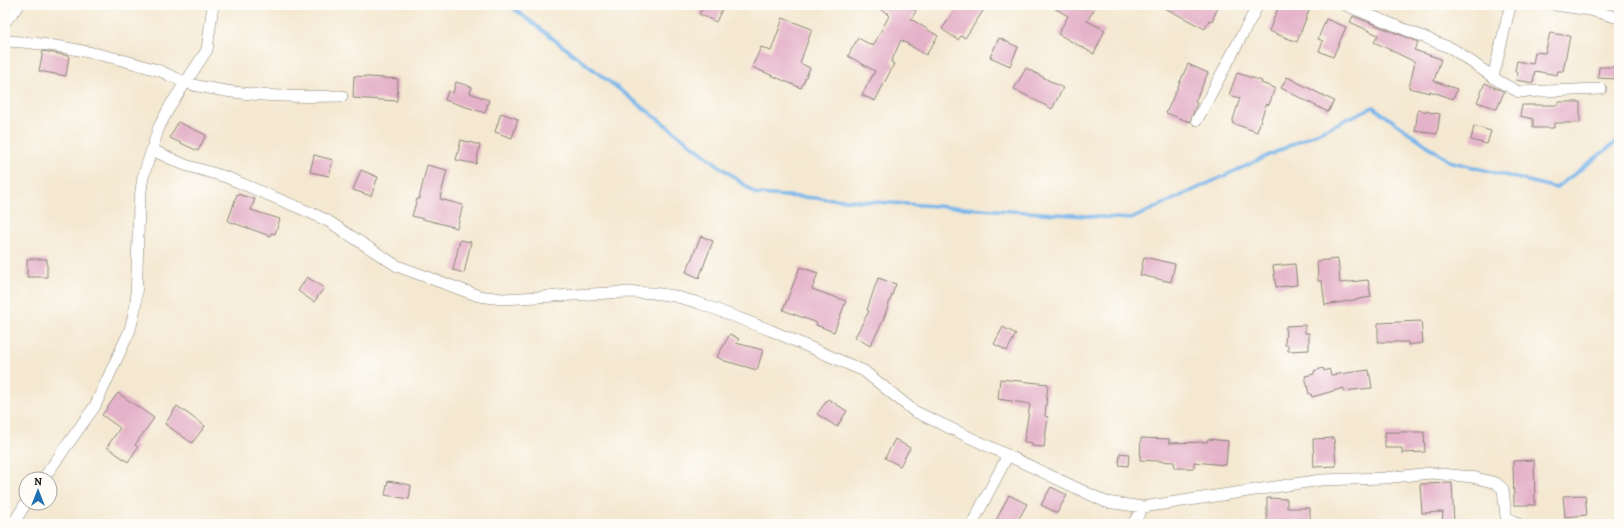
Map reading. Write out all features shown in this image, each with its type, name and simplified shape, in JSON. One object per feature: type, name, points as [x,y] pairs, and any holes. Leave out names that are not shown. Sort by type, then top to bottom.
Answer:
[{"type":"street","points":[[5,22],[18,5]]},
{"type":"street","points":[[49,471],[95,406],[130,330],[136,304],[139,204],[143,177],[163,120],[206,50],[213,5]]},
{"type":"street","points":[[1198,120],[1258,5]]},
{"type":"street","points":[[1345,5],[1453,50],[1493,77],[1519,92],[1601,89]]},
{"type":"street","points":[[1493,77],[1510,7],[1513,5]]},
{"type":"street","points":[[1555,5],[1590,10],[1619,18]]},
{"type":"street","points":[[5,42],[28,42],[108,55],[162,71],[185,82],[247,94],[296,97],[342,96]]},
{"type":"street","points":[[152,150],[185,164],[226,177],[309,212],[328,221],[397,266],[479,296],[502,299],[627,292],[674,296],[699,303],[770,330],[864,371],[914,411],[1106,502],[1143,507],[1321,480],[1384,478],[1431,473],[1472,477],[1496,483],[1503,489],[1505,521],[1518,524]]},
{"type":"street","points":[[972,524],[1008,455]]},
{"type":"street","points":[[1133,524],[1143,507]]},
{"type":"street","points":[[13,524],[21,511]]},
{"type":"building","points":[[704,5],[724,5],[716,22],[699,14]]},
{"type":"building","points":[[870,5],[906,5],[916,11],[911,19],[938,36],[926,55],[901,40],[891,62],[894,64],[875,101],[862,95],[875,71],[848,56],[858,38],[873,46],[889,16],[887,14],[888,13]]},
{"type":"building","points":[[959,5],[987,5],[965,38],[961,36],[958,40],[942,29]]},
{"type":"building","points":[[1049,5],[1097,5],[1087,21],[1105,30],[1094,54],[1058,34],[1068,16]]},
{"type":"building","points":[[1159,5],[1219,5],[1212,21],[1209,20],[1205,29]]},
{"type":"building","points":[[1279,5],[1311,5],[1297,42],[1269,31]]},
{"type":"building","points":[[1353,16],[1418,42],[1414,50],[1441,59],[1434,81],[1457,89],[1453,99],[1430,91],[1430,93],[1409,88],[1415,62],[1374,42],[1378,35],[1350,22]]},
{"type":"building","points":[[783,18],[812,29],[800,63],[810,68],[801,88],[752,67],[761,47],[771,51]]},
{"type":"building","points":[[1326,19],[1346,27],[1333,57],[1319,51],[1323,41],[1318,39]]},
{"type":"building","points":[[1550,33],[1570,36],[1563,71],[1558,71],[1557,75],[1535,71],[1533,83],[1516,80],[1518,72],[1515,71],[1517,61],[1533,64],[1535,52],[1545,53]]},
{"type":"building","points":[[999,38],[1018,47],[1010,66],[990,57]]},
{"type":"building","points":[[43,51],[69,56],[66,76],[39,71]]},
{"type":"building","points":[[1188,64],[1208,73],[1195,102],[1197,103],[1190,122],[1166,113]]},
{"type":"building","points":[[1599,67],[1619,67],[1619,79],[1598,78]]},
{"type":"building","points":[[1026,68],[1063,88],[1052,109],[1014,89]]},
{"type":"building","points":[[1237,73],[1262,81],[1261,83],[1275,88],[1269,105],[1266,104],[1257,132],[1232,123],[1240,98],[1229,95]]},
{"type":"building","points":[[354,76],[398,79],[397,101],[353,98]]},
{"type":"building","points":[[1287,77],[1334,101],[1328,112],[1281,88]]},
{"type":"building","points":[[456,82],[472,87],[470,93],[489,100],[485,113],[445,100],[448,91],[453,93]]},
{"type":"building","points":[[1485,83],[1504,92],[1497,109],[1477,102]]},
{"type":"building","points":[[1558,102],[1580,102],[1580,123],[1554,123],[1554,128],[1533,128],[1533,119],[1520,116],[1522,105],[1558,105]]},
{"type":"building","points":[[1418,110],[1440,114],[1437,134],[1415,131]]},
{"type":"building","points":[[501,113],[518,119],[512,138],[495,132]]},
{"type":"building","points":[[178,122],[206,135],[198,151],[170,138]]},
{"type":"building","points":[[1474,126],[1491,131],[1487,144],[1471,140]]},
{"type":"building","points":[[461,140],[480,145],[476,164],[456,160]]},
{"type":"building","points":[[314,155],[333,160],[329,176],[310,172]]},
{"type":"building","points":[[427,165],[447,170],[440,199],[463,205],[457,228],[412,216],[417,199],[419,199]]},
{"type":"building","points":[[361,170],[378,177],[371,196],[353,190]]},
{"type":"building","points":[[237,194],[255,199],[251,210],[280,219],[275,234],[271,233],[270,236],[228,221]]},
{"type":"building","points":[[701,236],[713,241],[699,278],[686,272]]},
{"type":"building","points":[[460,240],[471,242],[464,273],[453,270]]},
{"type":"building","points":[[1144,257],[1175,264],[1171,282],[1140,275]]},
{"type":"building","points":[[27,259],[47,259],[47,277],[27,277]]},
{"type":"building","points":[[1338,259],[1340,283],[1368,280],[1371,297],[1325,305],[1322,281],[1318,281],[1317,261]]},
{"type":"building","points":[[1295,264],[1297,285],[1276,287],[1273,266]]},
{"type":"building","points":[[800,267],[818,273],[812,289],[846,301],[834,332],[816,325],[817,323],[783,310]]},
{"type":"building","points":[[307,277],[324,288],[314,302],[298,291]]},
{"type":"building","points":[[878,278],[896,284],[882,323],[870,346],[855,337],[869,311],[867,310]]},
{"type":"building","points":[[1421,321],[1423,343],[1408,345],[1408,342],[1378,342],[1378,323]]},
{"type":"building","points":[[1305,325],[1305,333],[1309,333],[1309,350],[1288,351],[1288,345],[1285,345],[1286,326]]},
{"type":"building","points":[[1003,327],[1016,334],[1007,351],[994,344]]},
{"type":"building","points":[[730,334],[739,339],[736,343],[763,350],[757,370],[725,361],[717,357]]},
{"type":"building","points":[[1323,368],[1324,371],[1329,369],[1331,375],[1369,370],[1372,388],[1344,391],[1344,388],[1312,397],[1311,394],[1309,394],[1305,376],[1314,374],[1314,371]]},
{"type":"building","points":[[1000,379],[1048,384],[1045,416],[1048,417],[1044,447],[1032,446],[1032,443],[1024,442],[1030,404],[998,399]]},
{"type":"building","points":[[118,393],[154,418],[135,445],[138,447],[128,462],[107,447],[120,428],[102,415]]},
{"type":"building","points":[[828,399],[847,411],[837,427],[817,414]]},
{"type":"building","points":[[177,406],[205,426],[192,443],[165,424]]},
{"type":"building","points":[[1385,432],[1424,432],[1425,452],[1402,453],[1402,448],[1385,448]]},
{"type":"building","points":[[1141,438],[1169,439],[1169,443],[1207,442],[1208,439],[1228,441],[1226,465],[1194,462],[1194,468],[1175,468],[1174,462],[1140,460]]},
{"type":"building","points":[[1334,438],[1336,466],[1314,467],[1313,439]]},
{"type":"building","points":[[895,439],[910,448],[900,466],[885,458]]},
{"type":"building","points":[[1120,453],[1129,454],[1128,466],[1119,465]]},
{"type":"building","points":[[1534,460],[1535,505],[1514,505],[1513,461]]},
{"type":"building","points":[[388,481],[411,485],[409,499],[385,495]]},
{"type":"building","points":[[1452,483],[1454,524],[1442,524],[1443,512],[1422,513],[1420,484]]},
{"type":"building","points":[[1051,487],[1067,495],[1057,513],[1041,505]]},
{"type":"building","points":[[1009,495],[1027,504],[1016,524],[994,524]]},
{"type":"building","points":[[1585,495],[1587,515],[1565,517],[1563,496]]},
{"type":"building","points":[[1267,498],[1287,499],[1287,508],[1310,508],[1310,524],[1267,524]]},
{"type":"waterway","points":[[509,5],[756,194],[1131,219],[1373,107],[1449,161],[1556,188],[1619,140]]}]
